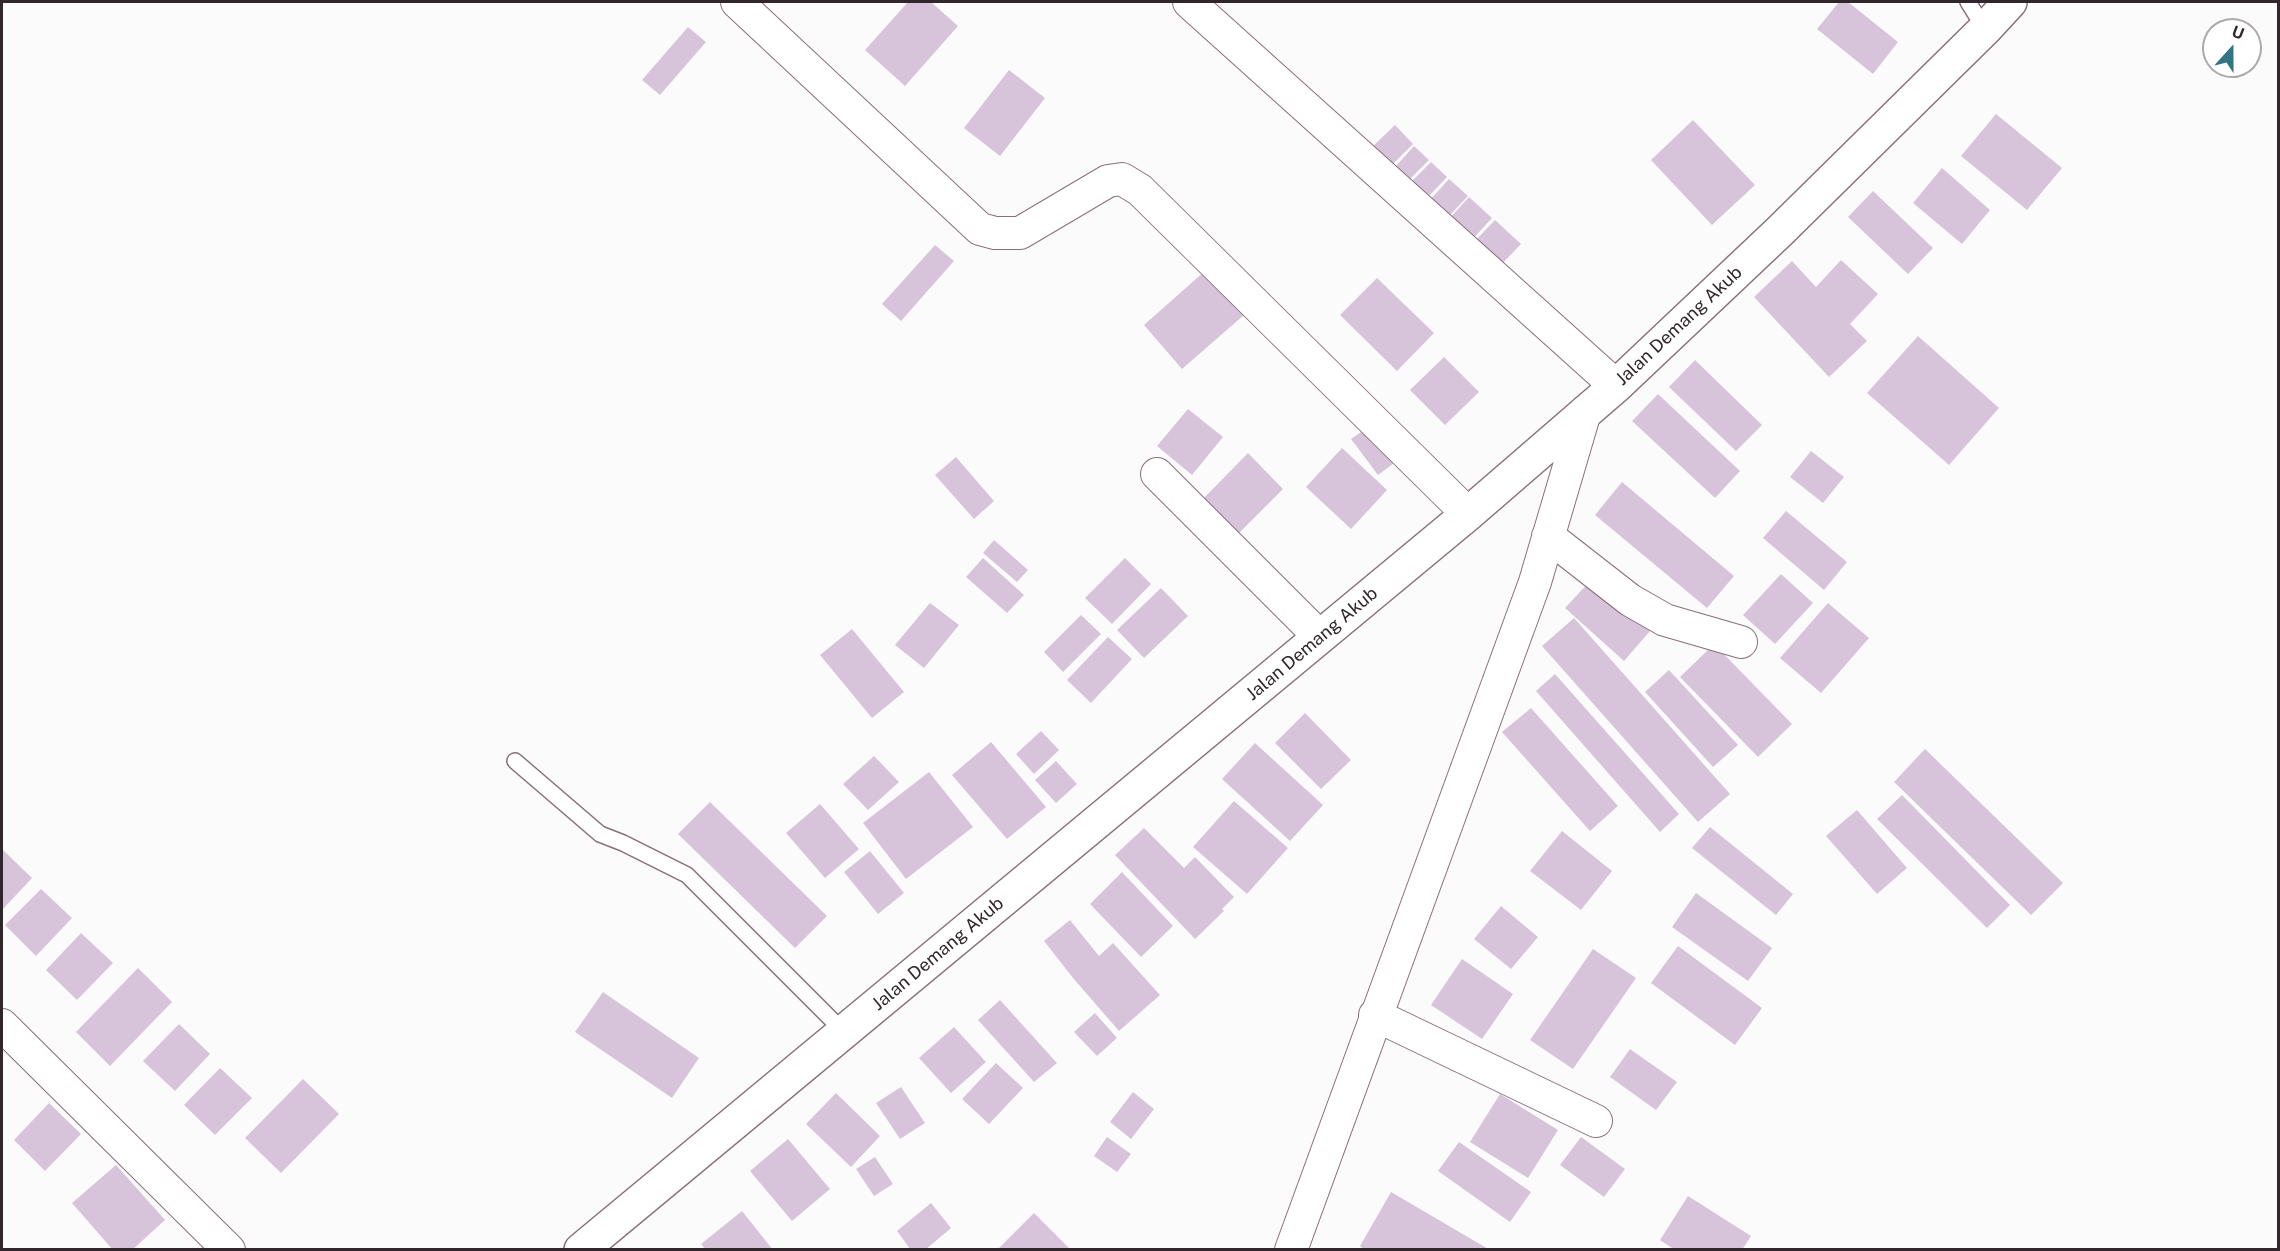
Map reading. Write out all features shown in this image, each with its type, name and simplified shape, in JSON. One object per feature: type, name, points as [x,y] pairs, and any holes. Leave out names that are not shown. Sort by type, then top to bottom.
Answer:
[{"type":"street","points":[[736,2],[980,229],[995,233],[1020,232],[1108,181],[1122,179],[1140,190],[1468,514]]},
{"type":"street","points":[[1189,2],[1616,386]]},
{"type":"street","name":"Jalan Demang Akub","points":[[581,1250],[1468,514],[1616,386],[1780,231],[2010,2]]},
{"type":"street","points":[[1296,1247],[1375,1015],[1535,582],[1585,412]]},
{"type":"street","points":[[1157,474],[1320,637]]},
{"type":"street","points":[[1548,536],[1629,600],[1665,620],[1741,642]]},
{"type":"street","points":[[1375,1015],[1596,1120]]},
{"type":"street","points":[[2,1025],[229,1250]]},
{"type":"lane","points":[[1968,2],[1985,29]]},
{"type":"lane","points":[[515,761],[600,834],[687,875],[844,1032]]},
{"type":"building","points":[[908,2],[931,2],[958,26],[905,86],[865,50]]},
{"type":"building","points":[[1839,2],[1848,2],[1898,42],[1873,74],[1817,29]]},
{"type":"building","points":[[688,27],[706,42],[660,95],[642,80]]},
{"type":"building","points":[[1009,70],[1045,98],[1000,156],[964,128]]},
{"type":"building","points":[[1996,114],[2062,168],[2027,210],[1961,156]]},
{"type":"building","points":[[1693,120],[1755,185],[1712,225],[1651,160]]},
{"type":"building","points":[[1395,125],[1413,144],[1389,168],[1370,149]]},
{"type":"building","points":[[1414,146],[1429,160],[1409,180],[1395,167]]},
{"type":"building","points":[[1431,162],[1447,177],[1427,198],[1411,182]]},
{"type":"building","points":[[1942,168],[1990,210],[1962,244],[1913,203]]},
{"type":"building","points":[[1449,179],[1468,196],[1447,218],[1429,201]]},
{"type":"building","points":[[1873,191],[1933,248],[1908,274],[1848,217]]},
{"type":"building","points":[[1469,197],[1492,218],[1471,241],[1449,219]]},
{"type":"building","points":[[1495,220],[1521,244],[1499,267],[1473,243]]},
{"type":"building","points":[[935,245],[954,261],[901,321],[882,304]]},
{"type":"building","points":[[1841,260],[1878,294],[1850,324],[1867,341],[1829,377],[1754,297],[1792,261],[1816,287]]},
{"type":"building","points":[[1205,271],[1244,315],[1182,369],[1144,325]]},
{"type":"building","points":[[1377,278],[1434,333],[1397,371],[1340,315]]},
{"type":"building","points":[[1918,336],[1999,408],[1949,465],[1867,393]]},
{"type":"building","points":[[1444,357],[1479,392],[1445,425],[1410,390]]},
{"type":"building","points":[[1695,360],[1762,425],[1736,451],[1669,387]]},
{"type":"building","points":[[1658,394],[1740,471],[1715,498],[1632,421]]},
{"type":"building","points":[[1188,409],[1223,437],[1192,475],[1157,446]]},
{"type":"building","points":[[1367,428],[1394,463],[1378,475],[1351,439]]},
{"type":"building","points":[[1342,448],[1387,490],[1351,529],[1306,487]]},
{"type":"building","points":[[1811,451],[1844,477],[1823,503],[1790,477]]},
{"type":"building","points":[[1248,453],[1283,489],[1237,535],[1202,500]]},
{"type":"building","points":[[956,457],[994,501],[974,519],[935,475]]},
{"type":"building","points":[[1622,482],[1734,576],[1707,608],[1595,515]]},
{"type":"building","points":[[1786,511],[1847,562],[1824,590],[1763,538]]},
{"type":"building","points":[[994,540],[1028,570],[1017,582],[983,553]]},
{"type":"building","points":[[983,558],[1024,595],[1007,613],[966,577]]},
{"type":"building","points":[[1125,558],[1151,584],[1112,624],[1085,598]]},
{"type":"building","points":[[1781,574],[1813,603],[1775,644],[1743,615]]},
{"type":"building","points":[[1592,579],[1650,631],[1624,661],[1565,608]]},
{"type":"building","points":[[1161,588],[1188,616],[1144,658],[1117,630]]},
{"type":"building","points":[[930,603],[959,625],[924,668],[895,645]]},
{"type":"building","points":[[1828,603],[1869,638],[1821,693],[1780,658]]},
{"type":"building","points":[[1081,615],[1101,634],[1063,672],[1044,652]]},
{"type":"building","points":[[1574,618],[1730,794],[1698,822],[1542,646]]},
{"type":"building","points":[[852,629],[904,692],[872,718],[820,655]]},
{"type":"building","points":[[1108,637],[1132,659],[1091,703],[1067,680]]},
{"type":"building","points":[[1714,644],[1792,724],[1758,757],[1680,677]]},
{"type":"building","points":[[1669,670],[1738,745],[1713,767],[1645,692]]},
{"type":"building","points":[[1555,674],[1679,814],[1660,832],[1536,691]]},
{"type":"building","points":[[1531,708],[1618,806],[1590,831],[1502,732]]},
{"type":"building","points":[[1305,713],[1351,760],[1321,789],[1275,743]]},
{"type":"building","points":[[1041,731],[1059,750],[1034,774],[1016,754]]},
{"type":"building","points":[[991,742],[1046,807],[1007,839],[952,775]]},
{"type":"building","points":[[1255,743],[1323,805],[1290,841],[1222,779]]},
{"type":"building","points":[[1925,749],[2063,883],[2031,915],[1894,782]]},
{"type":"building","points":[[874,756],[899,782],[868,810],[843,784]]},
{"type":"building","points":[[1056,761],[1077,784],[1056,803],[1035,780]]},
{"type":"building","points":[[929,772],[973,827],[906,879],[863,823]]},
{"type":"building","points":[[1902,795],[2010,905],[1987,928],[1877,819]]},
{"type":"building","points":[[1234,801],[1288,848],[1247,894],[1193,847]]},
{"type":"building","points":[[710,802],[827,916],[795,948],[678,834]]},
{"type":"building","points":[[820,804],[859,849],[825,878],[786,833]]},
{"type":"building","points":[[1857,810],[1907,868],[1877,894],[1826,836]]},
{"type":"building","points":[[1710,827],[1793,894],[1776,915],[1692,848]]},
{"type":"building","points":[[1144,828],[1184,868],[1195,857],[1234,897],[1222,909],[1224,911],[1195,939],[1115,855]]},
{"type":"building","points":[[1562,831],[1612,871],[1581,910],[1530,871]]},
{"type":"building","points":[[2,849],[32,878],[2,910]]},
{"type":"building","points":[[870,851],[904,893],[878,914],[844,872]]},
{"type":"building","points":[[1122,872],[1173,926],[1141,957],[1090,904]]},
{"type":"building","points":[[41,889],[72,918],[36,956],[5,925]]},
{"type":"building","points":[[1696,893],[1772,948],[1748,981],[1672,927]]},
{"type":"building","points":[[1501,906],[1538,937],[1511,969],[1474,939]]},
{"type":"building","points":[[1070,920],[1099,956],[1113,943],[1160,995],[1119,1031],[1044,941]]},
{"type":"building","points":[[81,933],[113,963],[77,1000],[46,970]]},
{"type":"building","points":[[1678,946],[1762,1008],[1735,1045],[1651,983]]},
{"type":"building","points":[[1593,949],[1636,978],[1573,1069],[1530,1040]]},
{"type":"building","points":[[1462,959],[1513,994],[1482,1039],[1431,1005]]},
{"type":"building","points":[[138,968],[172,1002],[110,1066],[76,1032]]},
{"type":"building","points":[[603,992],[699,1058],[672,1098],[575,1032]]},
{"type":"building","points":[[1000,1000],[1057,1063],[1034,1082],[978,1020]]},
{"type":"building","points":[[1095,1013],[1117,1038],[1097,1056],[1074,1032]]},
{"type":"building","points":[[179,1024],[210,1054],[175,1091],[143,1061]]},
{"type":"building","points":[[954,1027],[986,1062],[951,1093],[919,1058]]},
{"type":"building","points":[[1630,1049],[1677,1082],[1656,1110],[1610,1077]]},
{"type":"building","points":[[996,1063],[1023,1088],[989,1124],[962,1099]]},
{"type":"building","points":[[220,1068],[252,1098],[215,1135],[184,1105]]},
{"type":"building","points":[[303,1079],[339,1114],[281,1173],[245,1138]]},
{"type":"building","points":[[901,1087],[925,1123],[900,1139],[876,1103]]},
{"type":"building","points":[[1133,1092],[1154,1109],[1131,1139],[1110,1122]]},
{"type":"building","points":[[836,1093],[880,1136],[851,1167],[806,1124]]},
{"type":"building","points":[[1500,1094],[1558,1130],[1528,1178],[1470,1142]]},
{"type":"building","points":[[49,1103],[81,1134],[45,1171],[14,1140]]},
{"type":"building","points":[[1107,1137],[1131,1154],[1117,1172],[1094,1156]]},
{"type":"building","points":[[1581,1137],[1625,1169],[1604,1197],[1560,1165]]},
{"type":"building","points":[[788,1139],[830,1189],[792,1221],[750,1171]]},
{"type":"building","points":[[1459,1142],[1531,1192],[1510,1222],[1438,1171]]},
{"type":"building","points":[[875,1157],[893,1184],[874,1196],[856,1169]]},
{"type":"building","points":[[116,1165],[165,1220],[132,1250],[113,1250],[72,1203]]},
{"type":"building","points":[[1391,1192],[1490,1250],[1365,1250],[1360,1246]]},
{"type":"building","points":[[1688,1196],[1751,1236],[1742,1250],[1675,1250],[1660,1240]]},
{"type":"building","points":[[931,1203],[951,1228],[925,1250],[911,1250],[897,1231]]},
{"type":"building","points":[[742,1211],[773,1250],[706,1250],[701,1244]]},
{"type":"building","points":[[1034,1213],[1071,1250],[997,1250]]}]
